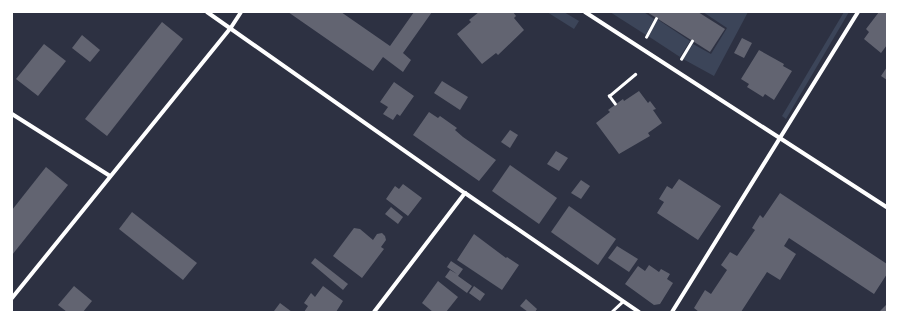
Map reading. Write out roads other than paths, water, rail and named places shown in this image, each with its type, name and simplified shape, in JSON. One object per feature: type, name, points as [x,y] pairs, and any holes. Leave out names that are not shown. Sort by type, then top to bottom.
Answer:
[{"type":"street","points":[[207,12],[638,312]]},
{"type":"street","points":[[12,298],[230,28],[241,12]]},
{"type":"street","points":[[585,12],[887,207]]},
{"type":"street","points":[[672,312],[858,12]]},
{"type":"street","points":[[12,114],[110,176]]},
{"type":"street","points":[[374,312],[465,193]]},
{"type":"lane","points":[[611,312],[623,301]]}]
